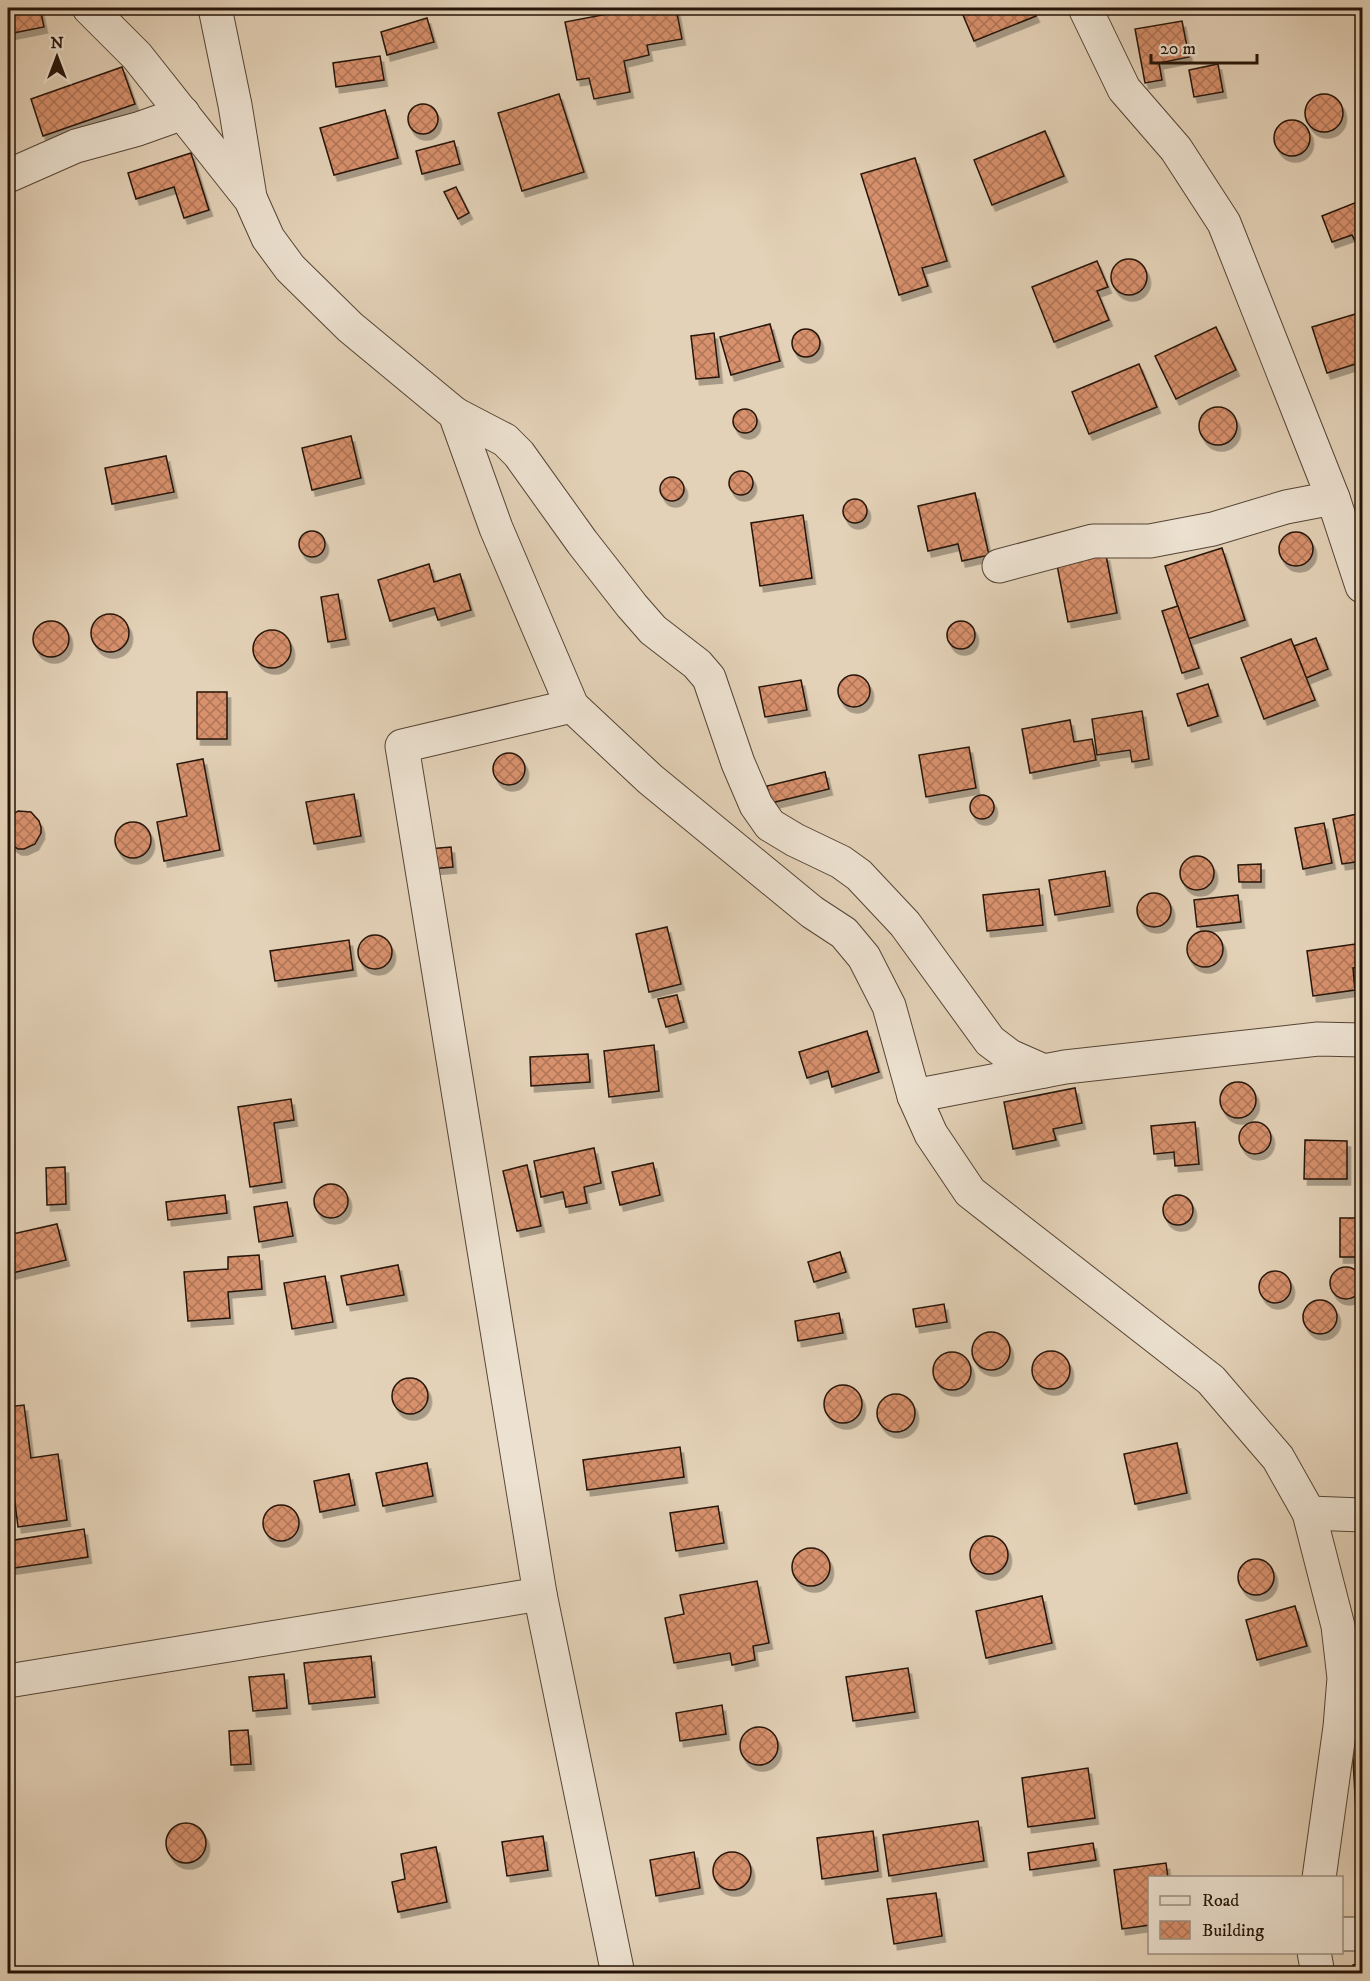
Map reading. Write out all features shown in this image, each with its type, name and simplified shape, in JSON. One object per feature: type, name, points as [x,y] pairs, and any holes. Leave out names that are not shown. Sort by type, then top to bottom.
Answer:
[{"type":"street","points":[[89,8],[138,56],[251,200],[268,238],[290,268],[350,327],[454,414],[505,440],[519,454],[582,542],[632,606],[653,630],[697,664],[709,678],[738,764],[756,805],[770,825],[841,862],[859,874],[905,924],[990,1041],[1010,1056],[1044,1071]]},
{"type":"street","points":[[215,8],[251,200]]},
{"type":"street","points":[[1085,8],[1124,89],[1176,149],[1224,223],[1333,498],[1362,586]]},
{"type":"street","points":[[8,176],[76,146],[138,129],[183,113]]},
{"type":"street","points":[[454,414],[496,528],[572,706],[650,779],[813,912],[844,933],[864,957],[889,1006],[914,1096],[931,1134],[970,1192],[1211,1380],[1278,1458],[1309,1513],[1338,1626],[1344,1678],[1340,1727],[1319,1876]]},
{"type":"street","points":[[999,566],[1093,541],[1150,541],[1213,529],[1286,507],[1333,498]]},
{"type":"street","points":[[572,706],[402,746],[540,1594],[618,1974]]},
{"type":"street","points":[[914,1096],[1076,1066],[1318,1039],[1362,1040]]},
{"type":"street","points":[[1309,1513],[1362,1515]]},
{"type":"street","points":[[8,1681],[540,1594]]},
{"type":"street","points":[[1343,1934],[1362,1934]]},
{"type":"street","points":[[1314,1954],[1318,1974]]},
{"type":"building","points":[[40,8],[44,27],[8,34],[8,12]]},
{"type":"building","points":[[639,8],[676,8],[682,39],[647,45],[649,55],[624,61],[630,92],[594,99],[589,78],[577,80],[565,22]]},
{"type":"building","points":[[960,8],[1032,8],[1036,16],[974,41]]},
{"type":"building","points":[[427,18],[434,42],[387,55],[381,32]]},
{"type":"building","points":[[1182,21],[1189,57],[1159,63],[1162,80],[1145,83],[1135,29]]},
{"type":"building","points":[[380,56],[384,80],[336,87],[333,63]]},
{"type":"building","points":[[1218,64],[1223,92],[1194,97],[1189,70]]},
{"type":"building","points":[[122,67],[135,104],[43,136],[31,99]]},
{"type":"building","points":[[559,94],[584,172],[522,191],[498,113]]},
{"type":"building","points":[[1324,94],[1338,99],[1343,113],[1338,127],[1324,132],[1310,127],[1305,113],[1310,99]]},
{"type":"building","points":[[423,104],[433,109],[438,119],[433,129],[423,134],[413,129],[408,119],[413,109]]},
{"type":"building","points":[[385,110],[398,158],[334,175],[320,128]]},
{"type":"building","points":[[1292,120],[1305,125],[1310,138],[1305,151],[1292,156],[1279,151],[1274,138],[1279,125]]},
{"type":"building","points":[[1045,131],[1064,176],[992,205],[974,160]]},
{"type":"building","points":[[454,141],[460,164],[422,174],[416,151]]},
{"type":"building","points":[[191,153],[209,210],[184,218],[174,187],[136,199],[128,173]]},
{"type":"building","points":[[915,158],[947,261],[922,268],[928,286],[899,295],[861,174]]},
{"type":"building","points":[[456,187],[469,213],[458,219],[444,192]]},
{"type":"building","points":[[1362,200],[1362,243],[1357,245],[1352,235],[1332,242],[1322,216]]},
{"type":"building","points":[[1129,259],[1141,265],[1147,277],[1141,289],[1129,295],[1117,289],[1111,277],[1117,265]]},
{"type":"building","points":[[1097,261],[1108,287],[1097,291],[1109,320],[1054,342],[1032,287]]},
{"type":"building","points":[[1362,312],[1362,362],[1327,373],[1312,327]]},
{"type":"building","points":[[770,324],[780,361],[731,375],[720,337]]},
{"type":"building","points":[[1216,327],[1236,370],[1176,399],[1155,356]]},
{"type":"building","points":[[806,329],[816,333],[820,343],[816,353],[806,357],[796,353],[792,343],[796,333]]},
{"type":"building","points":[[714,333],[719,377],[696,379],[691,336]]},
{"type":"building","points":[[1139,364],[1157,407],[1089,434],[1072,392]]},
{"type":"building","points":[[1218,407],[1232,412],[1237,426],[1232,440],[1218,445],[1204,440],[1199,426],[1204,412]]},
{"type":"building","points":[[745,409],[753,413],[757,421],[753,429],[745,433],[737,429],[733,421],[737,413]]},
{"type":"building","points":[[351,436],[361,478],[312,490],[302,448]]},
{"type":"building","points":[[166,456],[174,492],[112,504],[105,468]]},
{"type":"building","points":[[741,471],[750,474],[753,483],[750,492],[741,495],[732,492],[729,483],[732,474]]},
{"type":"building","points":[[672,477],[681,480],[684,489],[681,498],[672,501],[663,498],[660,489],[663,480]]},
{"type":"building","points":[[975,493],[989,555],[962,561],[958,544],[928,551],[918,506]]},
{"type":"building","points":[[855,499],[864,502],[867,511],[864,520],[855,523],[846,520],[843,511],[846,502]]},
{"type":"building","points":[[803,515],[812,578],[760,586],[751,523]]},
{"type":"building","points":[[312,531],[322,534],[325,544],[322,554],[312,557],[302,554],[299,544],[302,534]]},
{"type":"building","points":[[1296,532],[1308,537],[1313,549],[1308,561],[1296,566],[1284,561],[1279,549],[1284,537]]},
{"type":"building","points":[[1222,548],[1245,620],[1188,639],[1165,566]]},
{"type":"building","points":[[1106,555],[1117,613],[1068,622],[1057,565]]},
{"type":"building","points":[[429,564],[434,582],[460,574],[471,610],[438,620],[434,608],[390,621],[378,580]]},
{"type":"building","points":[[338,594],[346,639],[328,642],[321,597]]},
{"type":"building","points":[[1178,606],[1199,668],[1182,673],[1162,611]]},
{"type":"building","points":[[110,614],[124,619],[129,633],[124,647],[110,652],[96,647],[91,633],[96,619]]},
{"type":"building","points":[[51,621],[64,626],[69,639],[64,652],[51,657],[38,652],[33,639],[38,626]]},
{"type":"building","points":[[961,621],[971,625],[975,635],[971,645],[961,649],[951,645],[947,635],[951,625]]},
{"type":"building","points":[[272,630],[285,636],[291,649],[285,662],[272,668],[259,662],[253,649],[259,636]]},
{"type":"building","points":[[1316,638],[1328,669],[1306,678],[1294,646]]},
{"type":"building","points":[[1291,639],[1315,700],[1264,719],[1241,658]]},
{"type":"building","points":[[854,675],[865,680],[870,691],[865,702],[854,707],[843,702],[838,691],[843,680]]},
{"type":"building","points":[[801,680],[807,710],[765,717],[759,687]]},
{"type":"building","points":[[1208,684],[1218,716],[1188,726],[1177,694]]},
{"type":"building","points":[[197,692],[227,692],[227,739],[197,739]]},
{"type":"building","points":[[1142,711],[1149,759],[1132,762],[1130,750],[1097,755],[1092,719]]},
{"type":"building","points":[[1070,720],[1074,742],[1092,739],[1096,760],[1030,773],[1022,729]]},
{"type":"building","points":[[969,747],[976,788],[926,797],[919,755]]},
{"type":"building","points":[[509,753],[520,758],[525,769],[520,780],[509,785],[498,780],[493,769],[498,758]]},
{"type":"building","points":[[203,759],[220,850],[164,861],[157,822],[187,816],[177,764]]},
{"type":"building","points":[[825,772],[829,789],[771,803],[767,786]]},
{"type":"building","points":[[354,794],[361,836],[314,844],[306,802]]},
{"type":"building","points":[[982,795],[991,798],[994,807],[991,816],[982,819],[973,816],[970,807],[973,798]]},
{"type":"building","points":[[18,811],[31,812],[41,827],[41,833],[35,844],[24,849],[18,849],[8,842],[8,818]]},
{"type":"building","points":[[1362,813],[1362,861],[1342,864],[1333,819]]},
{"type":"building","points":[[133,822],[146,827],[151,840],[146,853],[133,858],[120,853],[115,840],[120,827]]},
{"type":"building","points":[[1324,823],[1332,863],[1303,869],[1295,828]]},
{"type":"building","points":[[451,847],[453,867],[430,869],[428,849]]},
{"type":"building","points":[[1197,856],[1209,861],[1214,873],[1209,885],[1197,890],[1185,885],[1180,873],[1185,861]]},
{"type":"building","points":[[1261,864],[1261,882],[1239,882],[1238,865]]},
{"type":"building","points":[[1105,871],[1110,906],[1055,915],[1049,880]]},
{"type":"building","points":[[1039,889],[1043,925],[987,931],[983,895]]},
{"type":"building","points":[[1154,893],[1166,898],[1171,910],[1166,922],[1154,927],[1142,922],[1137,910],[1142,898]]},
{"type":"building","points":[[1238,895],[1241,922],[1197,927],[1194,900]]},
{"type":"building","points":[[667,927],[681,984],[649,992],[636,934]]},
{"type":"building","points":[[1205,931],[1218,936],[1223,949],[1218,962],[1205,967],[1192,962],[1187,949],[1192,936]]},
{"type":"building","points":[[375,935],[387,940],[392,952],[387,964],[375,969],[363,964],[358,952],[363,940]]},
{"type":"building","points":[[349,940],[353,970],[275,981],[270,951]]},
{"type":"building","points":[[1362,943],[1362,967],[1353,968],[1355,990],[1313,996],[1307,951]]},
{"type":"building","points":[[677,995],[684,1022],[666,1027],[658,999]]},
{"type":"building","points":[[867,1031],[879,1072],[832,1087],[828,1071],[807,1078],[799,1052]]},
{"type":"building","points":[[654,1045],[659,1091],[609,1097],[604,1051]]},
{"type":"building","points":[[588,1054],[590,1082],[531,1086],[530,1057]]},
{"type":"building","points":[[1238,1082],[1251,1087],[1256,1100],[1251,1113],[1238,1118],[1225,1113],[1220,1100],[1225,1087]]},
{"type":"building","points":[[1075,1088],[1082,1123],[1053,1129],[1056,1140],[1013,1149],[1004,1102]]},
{"type":"building","points":[[291,1099],[294,1120],[274,1123],[282,1182],[250,1187],[238,1107]]},
{"type":"building","points":[[1195,1122],[1199,1164],[1175,1166],[1174,1152],[1154,1154],[1151,1126]]},
{"type":"building","points":[[1255,1122],[1267,1126],[1271,1138],[1267,1150],[1255,1154],[1243,1150],[1239,1138],[1243,1126]]},
{"type":"building","points":[[1305,1140],[1347,1141],[1347,1179],[1304,1179]]},
{"type":"building","points":[[594,1148],[601,1183],[584,1187],[587,1203],[566,1207],[563,1192],[541,1197],[534,1161]]},
{"type":"building","points":[[653,1163],[660,1195],[620,1205],[612,1172]]},
{"type":"building","points":[[527,1165],[541,1226],[517,1231],[503,1171]]},
{"type":"building","points":[[65,1167],[66,1204],[47,1205],[46,1168]]},
{"type":"building","points":[[331,1184],[343,1189],[348,1201],[343,1213],[331,1218],[319,1213],[314,1201],[319,1189]]},
{"type":"building","points":[[225,1195],[227,1213],[168,1220],[166,1202]]},
{"type":"building","points":[[1178,1195],[1189,1199],[1193,1210],[1189,1221],[1178,1225],[1167,1221],[1163,1210],[1167,1199]]},
{"type":"building","points":[[287,1202],[293,1236],[259,1242],[254,1207]]},
{"type":"building","points":[[1340,1218],[1362,1218],[1362,1257],[1340,1257]]},
{"type":"building","points":[[57,1224],[66,1260],[8,1274],[8,1235]]},
{"type":"building","points":[[840,1252],[846,1272],[814,1282],[808,1262]]},
{"type":"building","points":[[259,1255],[262,1289],[228,1292],[230,1318],[188,1321],[184,1272],[228,1269],[228,1257]]},
{"type":"building","points":[[398,1265],[404,1295],[347,1305],[341,1276]]},
{"type":"building","points":[[1346,1267],[1358,1271],[1362,1283],[1358,1295],[1346,1299],[1334,1295],[1330,1283],[1334,1271]]},
{"type":"building","points":[[1275,1271],[1287,1275],[1291,1287],[1287,1299],[1275,1303],[1263,1299],[1259,1287],[1263,1275]]},
{"type":"building","points":[[325,1276],[333,1322],[292,1329],[284,1283]]},
{"type":"building","points":[[1320,1300],[1332,1305],[1337,1317],[1332,1329],[1320,1334],[1308,1329],[1303,1317],[1308,1305]]},
{"type":"building","points":[[944,1304],[947,1322],[916,1327],[913,1309]]},
{"type":"building","points":[[839,1313],[843,1333],[798,1341],[795,1321]]},
{"type":"building","points":[[991,1332],[1004,1338],[1010,1351],[1004,1364],[991,1370],[978,1364],[972,1351],[978,1338]]},
{"type":"building","points":[[1051,1351],[1058,1352],[1064,1357],[1069,1363],[1069,1377],[1064,1383],[1058,1388],[1051,1389],[1044,1388],[1038,1383],[1033,1377],[1032,1370],[1033,1363],[1038,1357],[1044,1352]]},
{"type":"building","points":[[952,1352],[959,1353],[965,1358],[970,1364],[970,1378],[965,1384],[959,1389],[952,1390],[945,1389],[939,1384],[934,1378],[933,1371],[934,1364],[939,1358],[945,1353]]},
{"type":"building","points":[[410,1378],[422,1384],[428,1396],[422,1408],[410,1414],[398,1408],[392,1396],[398,1384]]},
{"type":"building","points":[[843,1385],[850,1386],[856,1391],[861,1397],[861,1411],[856,1417],[850,1422],[843,1423],[836,1422],[830,1417],[825,1411],[824,1404],[825,1397],[830,1391],[836,1386]]},
{"type":"building","points":[[896,1394],[903,1395],[909,1400],[914,1406],[914,1420],[909,1426],[903,1431],[896,1432],[889,1431],[883,1426],[878,1420],[877,1413],[878,1406],[883,1400],[889,1395]]},
{"type":"building","points":[[24,1405],[31,1458],[58,1454],[67,1520],[18,1527],[8,1447],[8,1407]]},
{"type":"building","points":[[1177,1443],[1187,1493],[1135,1504],[1124,1454]]},
{"type":"building","points":[[680,1447],[684,1477],[587,1490],[583,1460]]},
{"type":"building","points":[[427,1463],[433,1496],[383,1506],[376,1473]]},
{"type":"building","points":[[349,1474],[355,1505],[320,1512],[314,1481]]},
{"type":"building","points":[[281,1505],[294,1510],[299,1523],[294,1536],[281,1541],[268,1536],[263,1523],[268,1510]]},
{"type":"building","points":[[718,1506],[724,1543],[676,1551],[670,1513]]},
{"type":"building","points":[[84,1529],[88,1557],[8,1569],[8,1541]]},
{"type":"building","points":[[989,1536],[1002,1542],[1008,1555],[1002,1568],[989,1574],[976,1568],[970,1555],[976,1542]]},
{"type":"building","points":[[811,1548],[818,1549],[824,1554],[829,1560],[829,1574],[824,1580],[818,1585],[811,1586],[804,1585],[798,1580],[793,1574],[792,1567],[793,1560],[798,1554],[804,1549]]},
{"type":"building","points":[[1256,1559],[1269,1564],[1274,1577],[1269,1590],[1256,1595],[1243,1590],[1238,1577],[1243,1564]]},
{"type":"building","points":[[757,1581],[769,1643],[753,1646],[755,1660],[732,1665],[730,1653],[674,1663],[665,1618],[684,1614],[680,1595]]},
{"type":"building","points":[[1042,1596],[1052,1643],[986,1658],[976,1611]]},
{"type":"building","points":[[1295,1606],[1307,1646],[1257,1660],[1246,1620]]},
{"type":"building","points":[[371,1656],[375,1697],[309,1704],[304,1663]]},
{"type":"building","points":[[908,1668],[915,1712],[853,1721],[846,1677]]},
{"type":"building","points":[[284,1674],[287,1708],[253,1711],[249,1677]]},
{"type":"building","points":[[722,1705],[726,1734],[680,1741],[676,1713]]},
{"type":"building","points":[[759,1727],[766,1728],[772,1733],[777,1739],[777,1753],[772,1759],[766,1764],[759,1765],[752,1764],[746,1759],[741,1753],[740,1746],[741,1739],[746,1733],[752,1728]]},
{"type":"building","points":[[248,1730],[251,1764],[231,1765],[229,1731]]},
{"type":"building","points":[[1352,1740],[1362,1740],[1362,1905],[1361,1905]]},
{"type":"building","points":[[1088,1768],[1095,1818],[1028,1827],[1022,1778]]},
{"type":"building","points":[[978,1821],[984,1861],[889,1876],[883,1835]]},
{"type":"building","points":[[186,1823],[200,1829],[206,1843],[200,1857],[186,1863],[172,1857],[166,1843],[172,1829]]},
{"type":"building","points":[[873,1831],[878,1871],[822,1879],[817,1838]]},
{"type":"building","points":[[543,1836],[548,1870],[507,1876],[502,1842]]},
{"type":"building","points":[[1093,1843],[1096,1860],[1030,1870],[1028,1853]]},
{"type":"building","points":[[436,1847],[447,1902],[398,1912],[392,1882],[405,1879],[401,1854]]},
{"type":"building","points":[[694,1852],[700,1888],[656,1896],[650,1860]]},
{"type":"building","points":[[732,1852],[745,1858],[751,1871],[745,1884],[732,1890],[719,1884],[713,1871],[719,1858]]},
{"type":"building","points":[[1166,1863],[1168,1876],[1148,1876],[1148,1925],[1122,1929],[1114,1870]]},
{"type":"building","points":[[936,1893],[942,1936],[894,1944],[887,1899]]},
{"type":"building","points":[[1362,1964],[1362,1974],[1354,1974],[1353,1965]]}]
